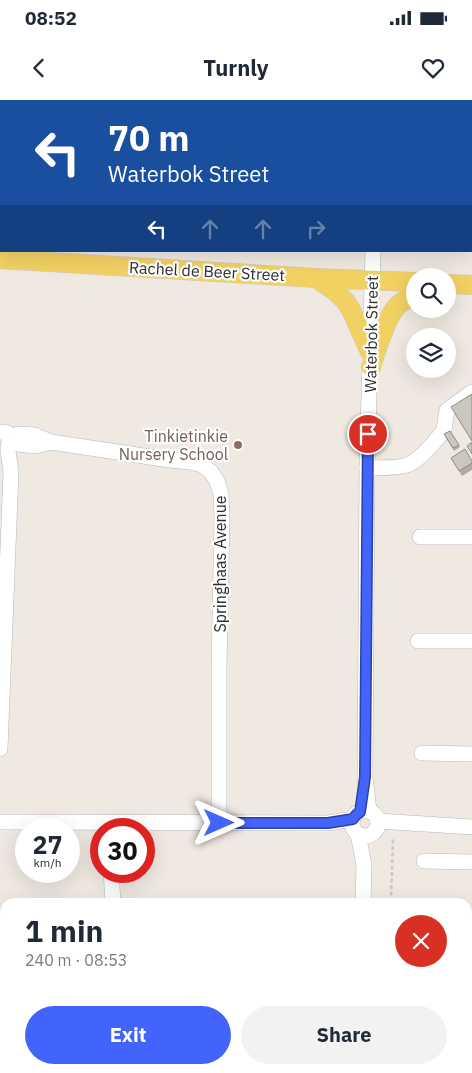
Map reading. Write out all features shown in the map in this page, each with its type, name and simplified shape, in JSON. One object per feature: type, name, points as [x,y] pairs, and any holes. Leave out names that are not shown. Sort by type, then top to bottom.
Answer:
[{"type":"main road","name":"Rachel de Beer Street","points":[[0,259],[406,282]]},
{"type":"main road","points":[[316,278],[335,291],[346,302],[351,310],[370,360]]},
{"type":"main road","points":[[370,360],[396,307],[406,299]]},
{"type":"street","name":"Waterbok Street","points":[[364,898],[368,468],[373,252]]},
{"type":"street","points":[[368,468],[392,468],[417,460],[444,430],[447,410],[472,392]]},
{"type":"street","name":"Springhaas Avenue","points":[[9,440],[35,436],[51,442],[191,462],[202,465],[211,472],[217,481],[221,494],[222,517],[219,668],[219,823]]},
{"type":"street","points":[[0,749],[11,472],[8,451],[9,440]]},
{"type":"street","points":[[420,537],[472,537]]},
{"type":"street","points":[[418,641],[472,641]]},
{"type":"street","points":[[422,753],[472,754]]},
{"type":"street","points":[[0,822],[90,825]]},
{"type":"street","points":[[155,825],[394,823],[472,827]]},
{"type":"street","points":[[424,861],[472,862]]},
{"type":"street","points":[[111,883],[112,898]]},
{"type":"path","points":[[391,898],[394,823]]},
{"type":"building","points":[[472,394],[472,441],[451,407]]},
{"type":"building","points":[[450,431],[459,445],[453,448],[444,434]]},
{"type":"building","points":[[472,442],[472,454],[467,446]]},
{"type":"building","points":[[465,449],[472,463],[459,471],[451,458]]},
{"type":"place","name":"Tinkietinkie Nursery School","points":[[238,445]]},
{"type":"route","points":[[219,823],[328,823],[353,819],[360,812],[365,777],[368,434]]}]
